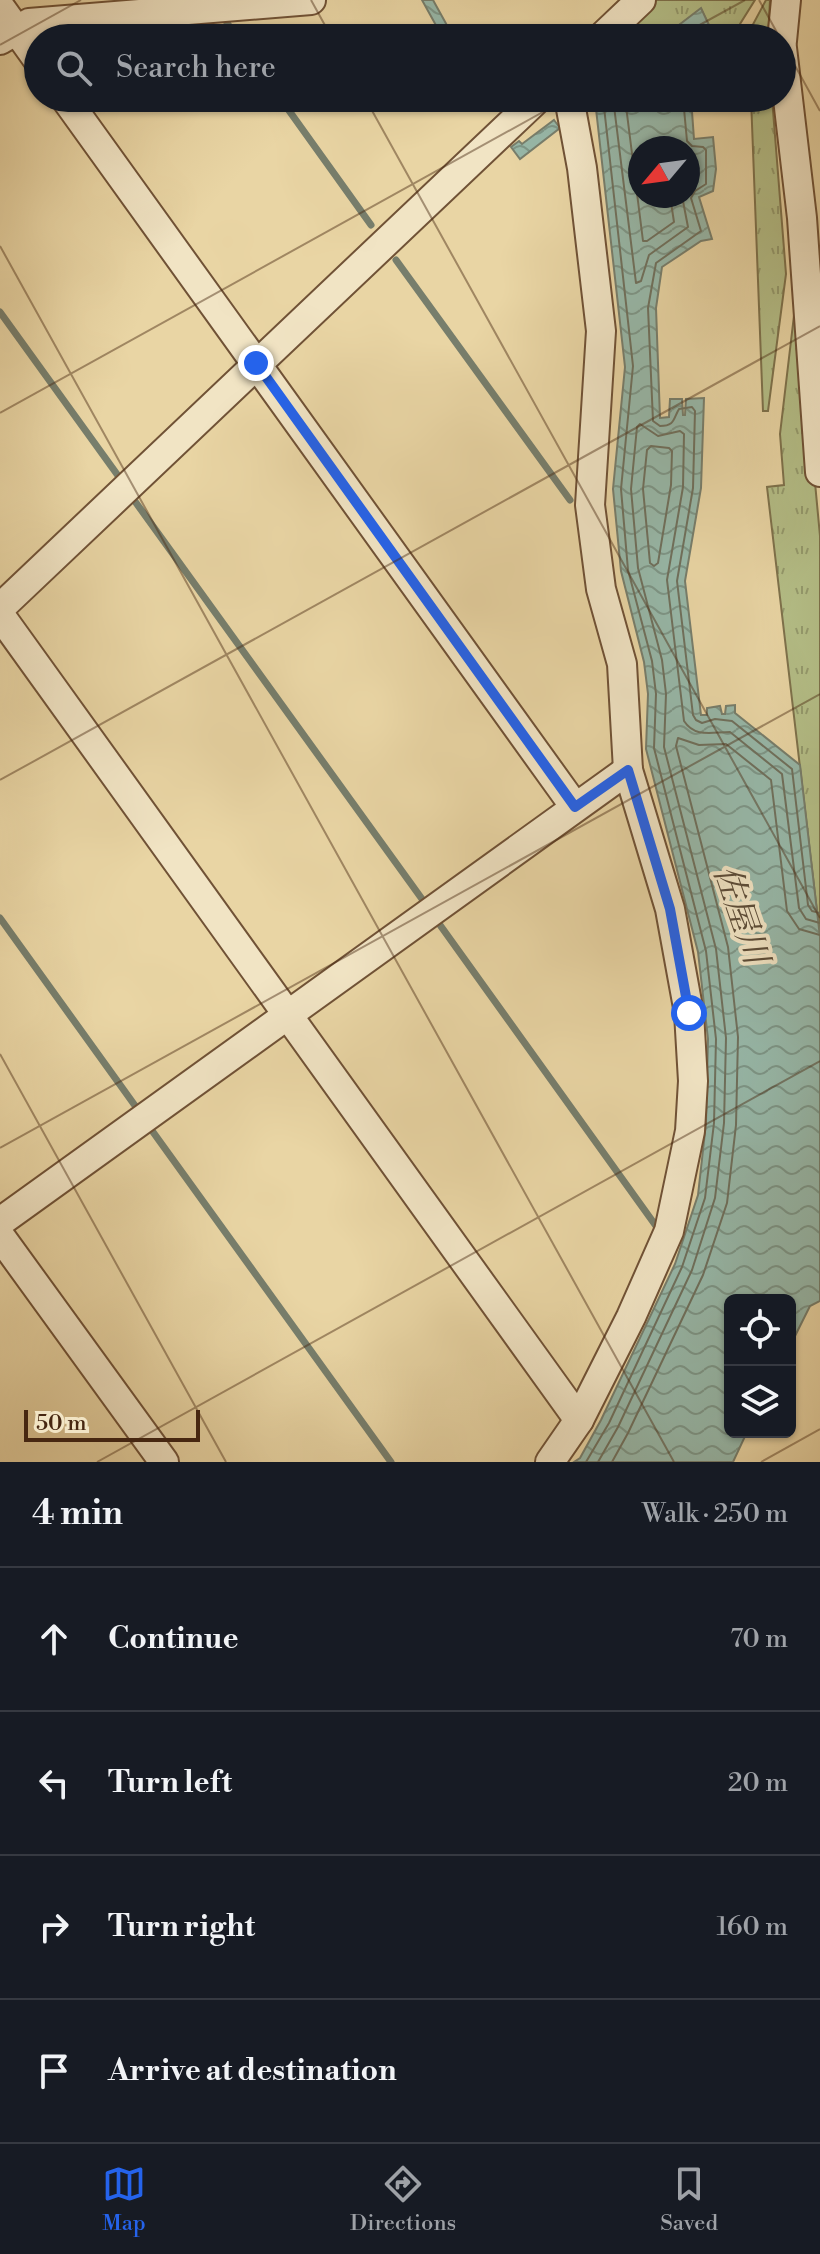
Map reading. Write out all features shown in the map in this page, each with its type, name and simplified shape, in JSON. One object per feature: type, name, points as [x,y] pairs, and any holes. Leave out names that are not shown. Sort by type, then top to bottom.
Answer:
[{"type":"street","points":[[5,25],[311,0]]},
{"type":"street","points":[[616,24],[641,0]]},
{"type":"street","points":[[784,24],[786,0]]},
{"type":"street","points":[[5,25],[24,45]]},
{"type":"street","points":[[75,112],[575,807]]},
{"type":"street","points":[[0,608],[523,112]]},
{"type":"street","points":[[550,1462],[579,1420],[631,1317],[669,1231],[690,1131],[693,1081],[689,1013],[670,909],[628,770],[622,664],[601,589],[590,505],[601,331],[582,168],[572,112]]},
{"type":"street","points":[[790,112],[802,218],[820,472]]},
{"type":"street","points":[[0,615],[579,1420]]},
{"type":"street","points":[[0,1222],[628,770]]},
{"type":"street","points":[[0,1236],[164,1462]]},
{"type":"green space","points":[[656,0],[755,0],[740,24],[708,24],[701,9],[681,24],[631,24]]},
{"type":"green space","points":[[766,0],[770,0],[769,24],[753,24]]},
{"type":"green space","points":[[752,112],[773,112],[786,274],[768,411],[763,411]]},
{"type":"green space","points":[[797,290],[820,536],[820,937],[767,487],[784,485],[780,434]]},
{"type":"water","points":[[422,0],[433,0],[446,24],[435,24]]},
{"type":"water","points":[[701,8],[708,24],[680,24]]},
{"type":"water","name":"佐屋川","points":[[596,112],[692,112],[694,136],[628,136],[628,208],[700,208],[700,200],[712,239],[701,241],[662,267],[656,308],[660,418],[669,417],[670,399],[682,399],[685,415],[686,399],[704,398],[701,488],[685,581],[701,715],[707,715],[707,708],[720,706],[722,714],[725,714],[726,706],[735,705],[735,713],[800,765],[820,937],[820,1301],[810,1306],[796,1334],[796,1294],[724,1294],[724,1438],[744,1438],[733,1462],[574,1462],[580,1458],[601,1420],[675,1264],[698,1195],[706,1123],[708,1039],[698,952],[646,749],[648,694],[644,662],[621,571],[613,489],[625,367]]},
{"type":"water","points":[[554,120],[560,128],[520,159],[511,147],[519,141],[522,144]]},
{"type":"water","points":[[713,137],[716,169],[713,191],[700,197],[700,138]]},
{"type":"waterway","points":[[290,112],[371,225]]},
{"type":"waterway","points":[[396,260],[570,500]]},
{"type":"waterway","points":[[0,312],[119,477]]},
{"type":"waterway","points":[[134,500],[422,899]]},
{"type":"waterway","points":[[0,918],[136,1107]]},
{"type":"waterway","points":[[440,925],[656,1226]]},
{"type":"waterway","points":[[153,1132],[391,1462]]},
{"type":"route","points":[[256,363],[575,807],[628,770],[670,909],[689,1013]]}]
